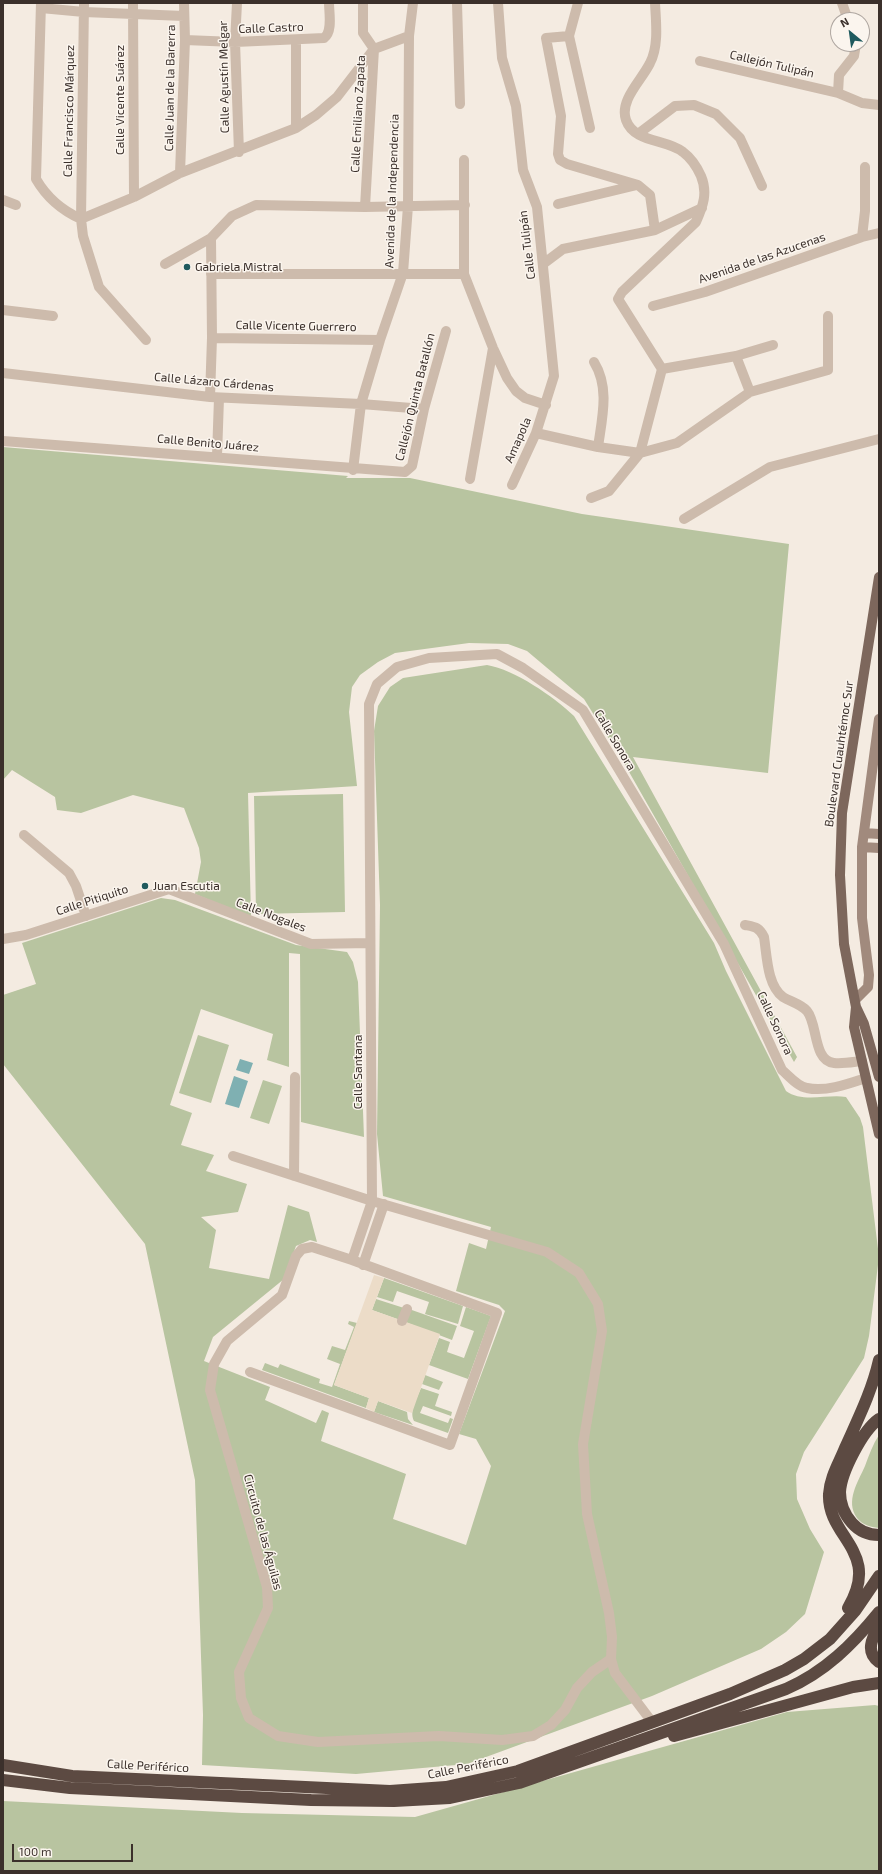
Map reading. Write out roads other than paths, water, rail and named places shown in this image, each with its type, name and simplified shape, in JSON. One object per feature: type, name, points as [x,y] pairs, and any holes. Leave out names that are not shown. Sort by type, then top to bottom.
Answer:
[{"type":"highway","points":[[836,1633],[857,1592],[860,1560],[833,1513],[829,1494],[833,1475],[867,1398],[879,1360]]},
{"type":"highway","points":[[879,1420],[866,1431],[860,1440],[844,1478],[840,1493],[843,1511],[853,1525],[860,1531],[869,1534],[879,1534]]},
{"type":"highway","name":"Calle Periférico","points":[[3,1765],[72,1776],[390,1791],[446,1787],[518,1771],[730,1694],[778,1673],[804,1659],[836,1633],[879,1576]]},
{"type":"highway","points":[[3,1780],[70,1788],[311,1800],[433,1800],[450,1798],[519,1783],[760,1699],[800,1683],[839,1656],[860,1636],[879,1612]]},
{"type":"highway","points":[[879,1626],[870,1642],[870,1651],[879,1662]]},
{"type":"highway","points":[[644,1740],[680,1735],[853,1687],[879,1683]]},
{"type":"main road","name":"Boulevard Cuauhtémoc Sur","points":[[879,577],[842,813],[840,901],[844,944],[855,1003],[864,1024],[879,1077]]},
{"type":"main road","name":"Boulevard Cuauhtémoc Sur","points":[[855,1003],[854,1027],[879,1134]]},
{"type":"street","name":"Calle Juan de la Barerra","points":[[180,173],[185,40],[184,3]]},
{"type":"street","name":"Calle Agustín Melgar","points":[[237,3],[235,42],[239,152]]},
{"type":"street","name":"Calle Castro","points":[[185,40],[235,42],[324,38],[328,36],[329,31],[329,3]]},
{"type":"street","name":"Calle Emiliano Zapata","points":[[363,3],[363,33],[374,49],[365,207]]},
{"type":"street","name":"Avenida de la Independencia","points":[[353,470],[361,404],[380,340],[403,273],[408,206],[409,36],[413,3]]},
{"type":"street","points":[[457,3],[460,104]]},
{"type":"street","name":"Calle Tulipán","points":[[498,3],[502,58],[516,106],[523,170],[537,207],[554,376],[546,405]]},
{"type":"street","points":[[578,3],[569,36],[590,128]]},
{"type":"street","points":[[591,498],[609,491],[640,454],[662,369],[618,299],[622,292],[696,222],[702,208],[705,187],[697,166],[682,151],[638,134],[626,120],[625,104],[651,62],[656,34],[655,3]]},
{"type":"street","points":[[184,16],[133,8],[41,6],[36,179],[48,197],[64,211],[81,219],[134,197],[180,173],[239,152],[296,128],[316,115],[337,97],[374,49],[409,36]]},
{"type":"street","name":"Calle Francisco Márquez","points":[[84,8],[81,219],[83,236],[99,287],[146,340]]},
{"type":"street","name":"Calle Vicente Suárez","points":[[133,8],[134,197]]},
{"type":"street","points":[[569,36],[546,38],[561,116],[558,154],[560,160],[567,164],[638,185],[650,195],[655,230]]},
{"type":"street","points":[[296,40],[296,128]]},
{"type":"street","points":[[838,93],[839,75],[854,56],[855,52]]},
{"type":"street","name":"Callejón Tulipán","points":[[700,61],[838,93],[862,103],[879,105]]},
{"type":"street","points":[[638,134],[675,106],[694,104],[716,114],[740,138],[762,186]]},
{"type":"street","points":[[464,160],[466,205],[464,274],[493,348],[516,391],[525,398],[546,405]]},
{"type":"street","points":[[862,237],[865,212],[865,167]]},
{"type":"street","points":[[558,204],[638,185]]},
{"type":"street","points":[[3,200],[16,205]]},
{"type":"street","points":[[165,264],[212,238],[232,216],[256,205],[365,207],[466,205]]},
{"type":"street","points":[[543,264],[563,249],[655,230],[702,208]]},
{"type":"street","name":"Avenida de las Azucenas","points":[[653,306],[705,292],[862,237],[879,233]]},
{"type":"street","points":[[212,238],[212,338],[216,456]]},
{"type":"street","points":[[211,274],[464,274]]},
{"type":"street","points":[[3,310],[53,316]]},
{"type":"street","points":[[536,433],[598,447],[640,454],[677,443],[750,392],[828,370],[828,316]]},
{"type":"street","name":"Callejón Quinta Batallón","points":[[410,470],[424,409],[446,331]]},
{"type":"street","name":"Calle Vicente Guerrero","points":[[212,338],[380,340]]},
{"type":"street","points":[[662,369],[736,356],[773,345]]},
{"type":"street","points":[[470,478],[493,348]]},
{"type":"street","points":[[736,356],[750,392]]},
{"type":"street","points":[[594,362],[600,372],[604,385],[603,415],[598,447]]},
{"type":"street","name":"Calle Lázaro Cárdenas","points":[[3,373],[214,398],[361,404],[424,409]]},
{"type":"street","name":"Amapola","points":[[512,485],[536,433],[546,405]]},
{"type":"street","points":[[684,519],[770,468],[879,439]]},
{"type":"street","name":"Calle Benito Juárez","points":[[3,441],[216,456],[353,470],[405,472],[410,470]]},
{"type":"street","name":"Calle Sonora","points":[[370,943],[369,704],[376,684],[397,667],[429,658],[497,654],[523,668],[583,710],[724,944],[782,1070],[793,1080],[807,1088],[831,1088],[866,1078]]},
{"type":"street","points":[[855,1003],[868,987],[862,918],[862,847],[879,719]]},
{"type":"street","points":[[864,833],[879,834]]},
{"type":"street","points":[[24,835],[69,873],[76,886],[86,916]]},
{"type":"street","points":[[862,847],[879,848]]},
{"type":"street","name":"Calle Pitiquito","points":[[3,939],[26,935],[169,889],[189,897]]},
{"type":"street","name":"Calle Nogales","points":[[189,897],[310,944],[370,943]]},
{"type":"street","points":[[745,925],[756,927],[760,930],[764,937],[773,986],[784,997],[807,1012],[811,1019],[820,1053],[824,1058],[833,1063],[862,1061]]},
{"type":"street","name":"Calle Santana","points":[[352,1260],[372,1201],[370,943]]},
{"type":"street","points":[[294,1176],[295,1077]]},
{"type":"street","points":[[233,1156],[372,1201],[547,1252],[579,1273],[598,1304],[602,1331],[583,1444],[587,1514],[609,1613],[612,1637],[611,1659],[615,1673],[652,1722]]},
{"type":"street","points":[[363,1265],[384,1204]]},
{"type":"street","name":"Circuito de las Águilas","points":[[352,1260],[312,1248],[302,1249],[296,1256],[282,1294],[227,1341],[214,1364],[210,1390],[267,1587],[268,1608],[239,1672],[241,1698],[248,1718],[278,1736],[318,1742],[439,1736],[502,1740],[532,1736],[551,1725],[565,1710],[577,1688],[592,1672],[611,1659]]},
{"type":"street","points":[[250,1372],[450,1445],[497,1313],[352,1260]]},
{"type":"street","points":[[402,1321],[406,1309]]},
{"type":"water","points":[[240,1059],[253,1063],[249,1074],[236,1070]]},
{"type":"water","points":[[234,1076],[248,1081],[239,1108],[225,1104]]},
{"type":"place","name":"Gabriela Mistral","points":[[187,267]]},
{"type":"place","name":"Juan Escutia","points":[[145,886]]}]
